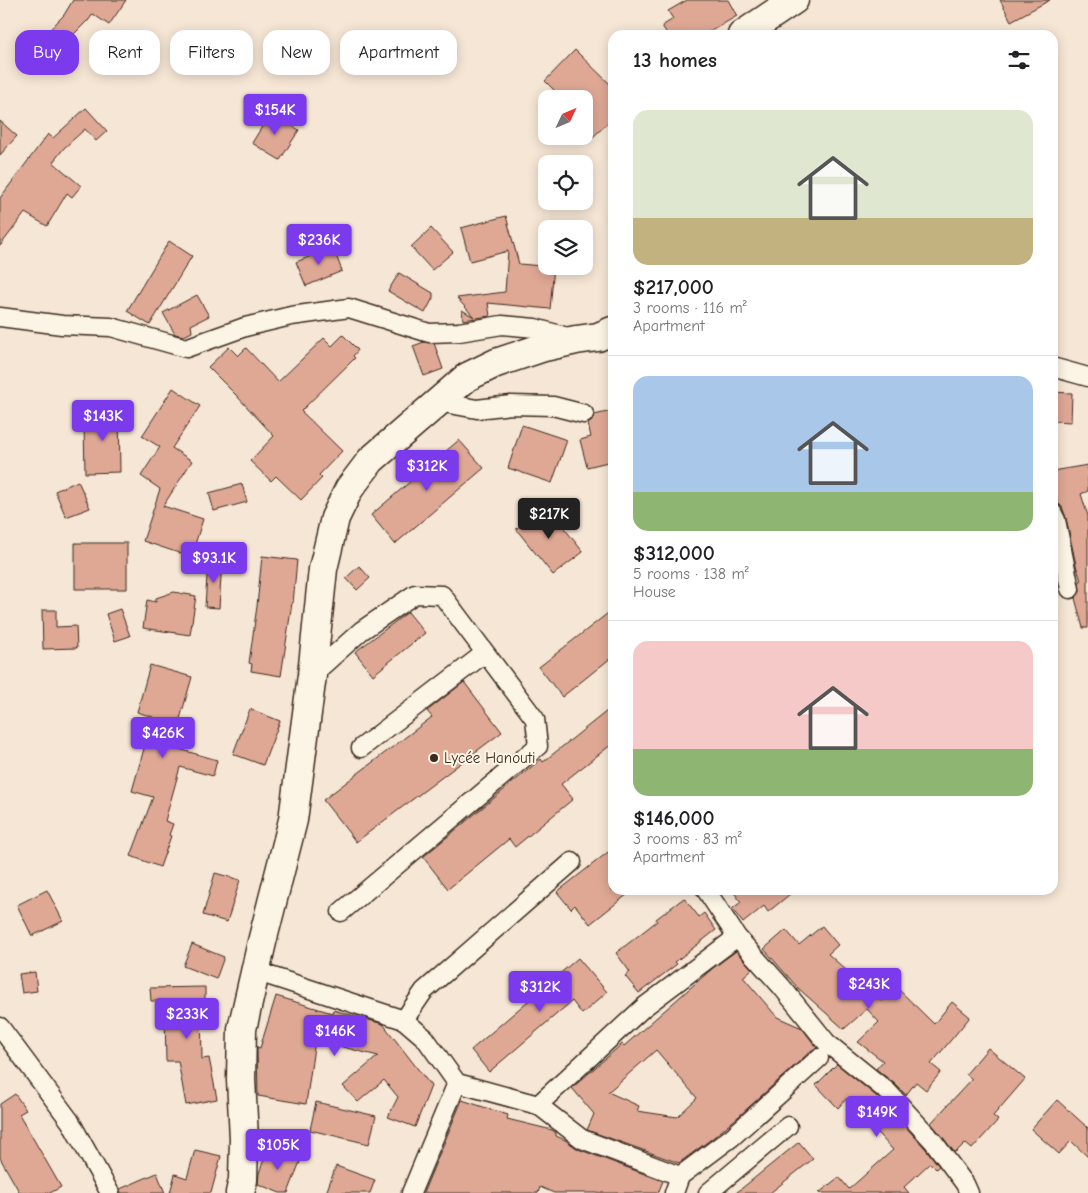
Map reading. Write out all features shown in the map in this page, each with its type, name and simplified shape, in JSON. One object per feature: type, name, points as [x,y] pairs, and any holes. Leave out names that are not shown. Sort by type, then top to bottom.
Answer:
[{"type":"main road","points":[[749,30],[794,0]]},
{"type":"main road","points":[[240,1193],[243,1180],[244,1139],[241,1079],[242,1029],[293,820],[312,675],[323,569],[335,518],[349,489],[371,460],[467,377],[496,363],[544,347],[600,339]]},
{"type":"street","points":[[0,317],[62,325],[111,328],[186,348],[245,326],[291,316],[349,308],[429,333],[460,332],[502,325],[535,328],[600,339]]},
{"type":"street","points":[[1058,369],[1088,377]]},
{"type":"street","points":[[438,402],[477,409],[511,405],[553,406],[584,414]]},
{"type":"street","points":[[1058,530],[1070,589]]},
{"type":"street","points":[[312,675],[361,631],[415,594],[442,595],[535,719],[538,746],[341,912]]},
{"type":"street","points":[[360,748],[485,654]]},
{"type":"street","points":[[404,1020],[424,991],[572,862]]},
{"type":"street","points":[[709,895],[737,937],[781,986],[827,1043],[888,1092],[933,1141],[965,1184],[969,1193]]},
{"type":"street","points":[[538,1105],[644,1007],[737,937]]},
{"type":"street","points":[[255,971],[404,1020],[424,1038],[457,1083],[538,1105],[582,1139],[679,1187],[819,1058]]},
{"type":"street","points":[[0,1027],[70,1121],[110,1193]]},
{"type":"street","points":[[411,1193],[457,1083]]},
{"type":"street","points":[[708,1193],[788,1126]]},
{"type":"building","points":[[73,0],[126,0],[109,25],[93,14],[78,30],[49,30],[64,15]]},
{"type":"building","points":[[687,0],[728,0],[737,16],[713,30],[665,30],[662,26],[673,19],[668,11]]},
{"type":"building","points":[[1000,0],[1050,0],[1011,21]]},
{"type":"building","points":[[575,50],[608,82],[608,123],[593,137],[593,90],[554,90],[545,81]]},
{"type":"building","points":[[86,108],[107,131],[96,141],[85,129],[64,148],[53,162],[81,186],[72,197],[67,193],[47,226],[25,213],[0,246],[0,198],[48,134],[53,138]]},
{"type":"building","points":[[271,112],[299,130],[280,160],[252,143]]},
{"type":"building","points":[[0,121],[17,136],[0,155]]},
{"type":"building","points":[[506,216],[519,264],[538,266],[538,275],[553,275],[550,309],[488,303],[490,316],[463,320],[462,310],[474,317],[457,298],[505,292],[508,251],[470,261],[461,228]]},
{"type":"building","points":[[431,228],[453,252],[432,270],[411,247]]},
{"type":"building","points":[[169,241],[192,256],[150,325],[127,311]]},
{"type":"building","points":[[333,247],[342,271],[306,286],[296,262]]},
{"type":"building","points":[[399,273],[433,293],[433,298],[425,313],[388,291]]},
{"type":"building","points":[[197,295],[209,316],[191,325],[192,332],[184,336],[175,334],[163,313]]},
{"type":"building","points":[[343,335],[358,350],[353,356],[355,358],[301,411],[342,451],[319,475],[322,478],[301,500],[276,476],[271,481],[250,461],[274,436],[208,367],[229,347],[238,356],[246,348],[278,382],[324,338],[332,346]]},
{"type":"building","points":[[424,342],[434,343],[443,369],[424,376],[413,346]]},
{"type":"building","points":[[173,388],[200,406],[172,448],[192,461],[163,506],[203,519],[191,557],[143,541],[160,489],[141,476],[160,447],[142,436]]},
{"type":"building","points":[[1058,392],[1072,393],[1071,422],[1058,421]]},
{"type":"building","points":[[119,409],[120,472],[85,473],[84,426],[90,426],[90,410]]},
{"type":"building","points":[[608,412],[608,462],[587,467],[580,440],[591,437],[588,424],[592,421],[594,415]]},
{"type":"building","points":[[522,425],[567,440],[552,483],[508,468]]},
{"type":"building","points":[[459,440],[484,468],[395,544],[371,515]]},
{"type":"building","points":[[1088,465],[1088,491],[1081,494],[1088,516],[1088,628],[1083,628],[1075,598],[1080,592],[1079,582],[1081,581],[1066,518],[1062,507],[1058,503],[1058,470]]},
{"type":"building","points":[[78,481],[90,508],[66,517],[55,491]]},
{"type":"building","points":[[242,484],[247,502],[214,511],[209,493]]},
{"type":"building","points":[[546,505],[583,552],[553,575],[516,529]]},
{"type":"building","points":[[75,543],[127,543],[127,589],[75,589]]},
{"type":"building","points":[[262,556],[297,560],[293,603],[281,676],[251,671],[252,664],[249,663]]},
{"type":"building","points":[[208,560],[222,561],[219,608],[205,607]]},
{"type":"building","points":[[359,566],[370,578],[357,590],[346,578]]},
{"type":"building","points":[[174,592],[196,596],[190,635],[143,628],[147,600],[156,602],[156,598]]},
{"type":"building","points":[[120,609],[130,636],[115,641],[106,614]]},
{"type":"building","points":[[42,610],[56,610],[56,627],[76,626],[77,648],[43,649]]},
{"type":"building","points":[[408,612],[425,633],[373,675],[355,652]]},
{"type":"building","points":[[608,613],[608,660],[562,697],[539,667]]},
{"type":"building","points":[[150,665],[192,677],[172,747],[217,760],[213,776],[180,767],[165,821],[173,824],[169,835],[171,836],[160,867],[131,856],[153,797],[132,791],[153,717],[137,712]]},
{"type":"building","points":[[464,682],[502,732],[356,842],[323,800],[432,717],[427,711]]},
{"type":"building","points":[[250,709],[280,721],[263,765],[233,754]]},
{"type":"building","points":[[608,710],[608,747],[561,784],[573,799],[515,847],[509,839],[448,889],[423,857],[541,759],[543,762]]},
{"type":"building","points":[[608,852],[608,895],[627,895],[590,924],[575,905],[571,909],[557,892]]},
{"type":"building","points":[[215,873],[240,880],[227,922],[203,915]]},
{"type":"building","points":[[47,890],[63,921],[32,936],[17,905]]},
{"type":"building","points":[[736,895],[789,895],[768,912],[764,906],[743,923],[732,909],[741,902]]},
{"type":"building","points":[[684,898],[699,917],[704,913],[716,930],[675,962],[677,964],[639,993],[625,976],[630,972],[616,953]]},
{"type":"building","points":[[822,926],[838,945],[828,954],[881,1001],[895,986],[934,1024],[952,1002],[970,1017],[931,1064],[941,1072],[926,1090],[916,1082],[906,1095],[876,1069],[883,1061],[858,1042],[879,1022],[867,1009],[844,1029],[798,988],[764,949],[786,930],[799,945]]},
{"type":"building","points":[[192,944],[224,957],[216,979],[183,966]]},
{"type":"building","points":[[736,951],[752,969],[743,977],[777,1017],[802,1028],[817,1048],[812,1050],[714,1137],[679,1163],[587,1130],[594,1114],[572,1088],[622,1044],[624,1046],[713,968]],"holes":[[[656,1050],[697,1098],[677,1117],[637,1111],[639,1106],[608,1092]]]},
{"type":"building","points":[[578,958],[607,992],[582,1014],[572,1001],[489,1072],[471,1050]]},
{"type":"building","points":[[35,972],[37,991],[22,993],[19,974]]},
{"type":"building","points":[[205,987],[205,1008],[201,1009],[202,1059],[209,1058],[217,1099],[186,1105],[178,1061],[166,1061],[165,1014],[160,1014],[160,1001],[151,1001],[150,988]]},
{"type":"building","points":[[276,996],[332,1013],[333,1010],[383,1024],[431,1086],[415,1127],[388,1117],[398,1097],[384,1080],[358,1102],[343,1086],[378,1056],[315,1040],[306,1104],[258,1096],[257,1047],[260,1048]]},
{"type":"building","points":[[988,1048],[1025,1079],[993,1116],[998,1120],[972,1149],[965,1143],[954,1152],[931,1123],[972,1079],[966,1074]]},
{"type":"building","points":[[837,1064],[881,1100],[939,1166],[936,1169],[930,1163],[904,1187],[909,1193],[819,1193],[839,1177],[849,1189],[893,1150],[846,1099],[838,1108],[816,1085]]},
{"type":"building","points":[[15,1094],[26,1110],[19,1114],[61,1187],[50,1193],[20,1193],[0,1158],[0,1104]]},
{"type":"building","points":[[462,1100],[508,1115],[507,1119],[552,1130],[556,1133],[556,1136],[578,1149],[663,1181],[658,1193],[554,1193],[540,1187],[538,1193],[423,1193]]},
{"type":"building","points":[[1057,1100],[1088,1128],[1088,1157],[1071,1141],[1059,1154],[1031,1129]]},
{"type":"building","points":[[316,1102],[376,1116],[369,1144],[310,1130]]},
{"type":"building","points":[[799,1142],[813,1159],[770,1193],[736,1193]]},
{"type":"building","points":[[269,1146],[301,1159],[288,1193],[280,1193],[258,1184],[259,1173]]},
{"type":"building","points":[[195,1150],[221,1156],[211,1193],[170,1193],[175,1174],[187,1178]]},
{"type":"building","points":[[336,1166],[375,1180],[370,1193],[326,1193]]},
{"type":"building","points":[[157,1173],[165,1193],[121,1193],[120,1189]]},
{"type":"place","name":"Lycée Hanouti","points":[[434,758]]}]
